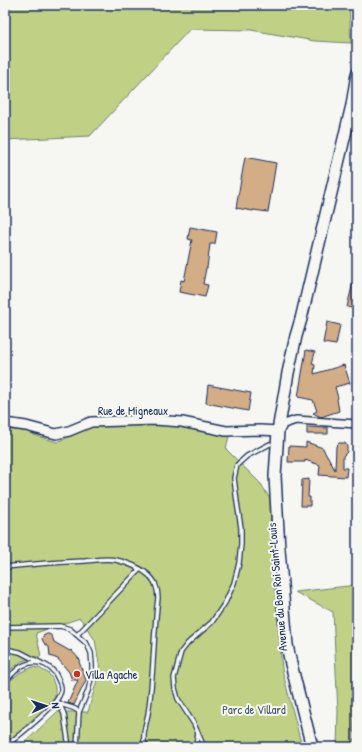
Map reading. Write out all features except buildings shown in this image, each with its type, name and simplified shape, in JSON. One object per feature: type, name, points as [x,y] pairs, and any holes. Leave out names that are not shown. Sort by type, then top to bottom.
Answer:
[{"type":"main road","name":"Avenue du Bon Roi Saint-Louis","points":[[313,747],[293,639],[282,481],[281,427],[292,355],[352,105],[357,74]]},
{"type":"street","name":"Rue de Migneaux","points":[[5,423],[26,426],[56,434],[69,432],[91,422],[155,420],[182,422],[226,431],[281,427]]},
{"type":"street","points":[[281,427],[296,420],[357,424]]},
{"type":"lane","points":[[204,747],[194,724],[178,698],[174,678],[176,668],[181,652],[188,643],[212,622],[225,603],[234,583],[239,564],[241,544],[241,528],[234,478],[237,466],[247,456],[270,444]]},
{"type":"lane","points":[[5,567],[42,562],[115,560],[140,569],[155,583],[158,598],[151,697],[144,736],[144,744],[146,747]]},
{"type":"lane","points":[[77,635],[140,569]]},
{"type":"lane","points":[[5,627],[60,626],[70,629],[87,644],[91,653],[92,675],[88,691],[79,712],[77,747]]},
{"type":"lane","points":[[5,649],[20,652],[51,668],[58,678],[61,690],[50,709],[5,747]]},
{"type":"lane","points":[[5,680],[23,665],[41,663]]},
{"type":"lane","points":[[56,701],[60,705],[64,714],[69,747]]},
{"type":"lane","points":[[60,705],[76,708],[79,712]]},
{"type":"lane","points":[[193,747],[196,743],[198,733]]},
{"type":"shaded area","points":[[357,652],[357,747],[353,747],[356,663]]},
{"type":"green space","points":[[5,5],[349,5],[351,43],[315,41],[251,30],[190,29],[90,136],[5,140]]},
{"type":"green space","name":"Parc de Villard","points":[[96,425],[167,425],[229,436],[226,449],[261,484],[270,499],[272,558],[282,669],[302,747],[20,747],[57,712],[88,712],[100,669],[95,640],[80,618],[36,633],[41,656],[22,661],[5,674],[5,429],[34,432],[34,435],[57,442]]},
{"type":"green space","points":[[357,585],[357,652],[353,747],[337,747],[338,711],[333,612],[295,592]]},
{"type":"green space","points":[[33,667],[39,668],[48,673],[52,678],[55,687],[55,696],[48,705],[5,745],[5,685],[21,672]]},
{"type":"place","name":"Villa Agache","points":[[77,674]]}]
